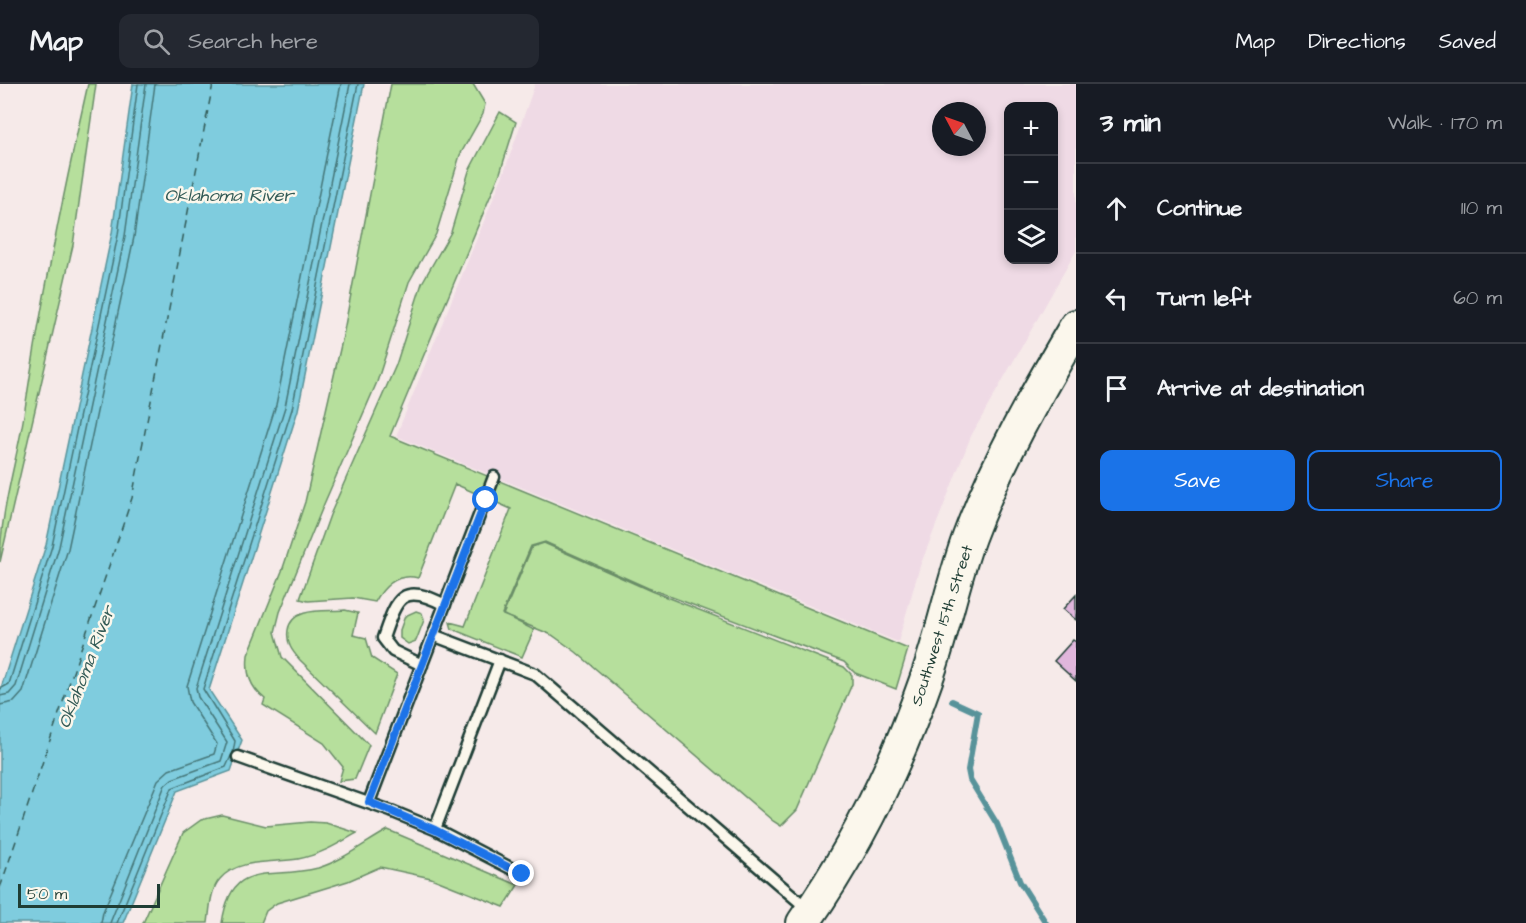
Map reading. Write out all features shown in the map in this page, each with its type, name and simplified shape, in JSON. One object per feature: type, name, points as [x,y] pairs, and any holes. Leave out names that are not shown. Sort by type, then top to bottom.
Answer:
[{"type":"main road","name":"Southwest 15th Street","points":[[807,917],[850,848],[892,766],[926,680],[969,538],[1003,456],[1076,326]]},
{"type":"lane","points":[[369,802],[494,477]]},
{"type":"lane","points":[[422,665],[393,651],[383,638],[395,603],[409,594],[418,593],[445,605]]},
{"type":"lane","points":[[433,635],[535,674],[807,917]]},
{"type":"lane","points":[[435,830],[500,660]]},
{"type":"lane","points":[[238,757],[369,802],[435,830],[522,874]]},
{"type":"shaded area","points":[[535,84],[1076,84],[1076,251],[971,436],[920,566],[898,642],[396,436],[503,175]]},
{"type":"green space","points":[[88,84],[96,84],[73,245],[0,562],[5,507],[21,434],[61,208]]},
{"type":"green space","points":[[391,84],[473,84],[485,104],[483,114],[460,155],[436,234],[409,282],[377,382],[324,504],[280,612],[275,632],[282,657],[369,745],[355,779],[339,781],[343,767],[324,743],[263,705],[265,699],[250,680],[248,655],[282,571],[305,502],[343,336]]},
{"type":"green space","points":[[500,112],[516,122],[500,173],[390,436],[908,649],[896,689],[855,673],[844,662],[648,588],[545,542],[531,546],[502,614],[534,630],[522,657],[452,629],[450,622],[465,626],[511,509],[455,484],[418,578],[404,577],[392,582],[375,602],[353,598],[308,601],[300,599],[330,515],[396,365],[422,283],[451,232],[469,171]]},
{"type":"green space","points":[[544,543],[651,591],[844,667],[852,675],[852,684],[797,810],[781,826],[576,652],[552,635],[503,615],[532,547]]},
{"type":"green space","points":[[345,610],[358,613],[353,635],[366,638],[372,658],[397,674],[375,733],[300,660],[289,643],[288,630],[296,617],[311,612]]},
{"type":"green space","points":[[416,611],[422,613],[424,620],[416,641],[408,644],[400,638],[400,630],[405,616]]},
{"type":"green space","points":[[222,815],[266,826],[326,823],[357,833],[314,855],[298,859],[246,864],[227,872],[214,889],[208,923],[143,923],[183,833],[201,820]]},
{"type":"green space","points":[[388,830],[518,885],[504,907],[431,878],[380,867],[348,881],[277,903],[266,911],[261,923],[222,923],[227,902],[234,888],[244,880],[255,876],[300,871],[327,865]]},
{"type":"water","name":"Oklahoma River","points":[[133,84],[364,84],[298,410],[209,690],[242,740],[231,771],[177,791],[123,923],[0,923],[0,691],[46,545],[112,233]]},
{"type":"building","points":[[1076,595],[1076,620],[1063,609]]},
{"type":"building","points":[[1073,640],[1076,642],[1076,681],[1054,661]]},
{"type":"waterway","points":[[952,701],[978,713],[968,770],[970,780],[997,824],[1020,882],[1046,923]]},
{"type":"ferry route","points":[[0,888],[132,498],[213,84]]},
{"type":"route","points":[[486,500],[369,802],[435,830],[522,874]]}]
